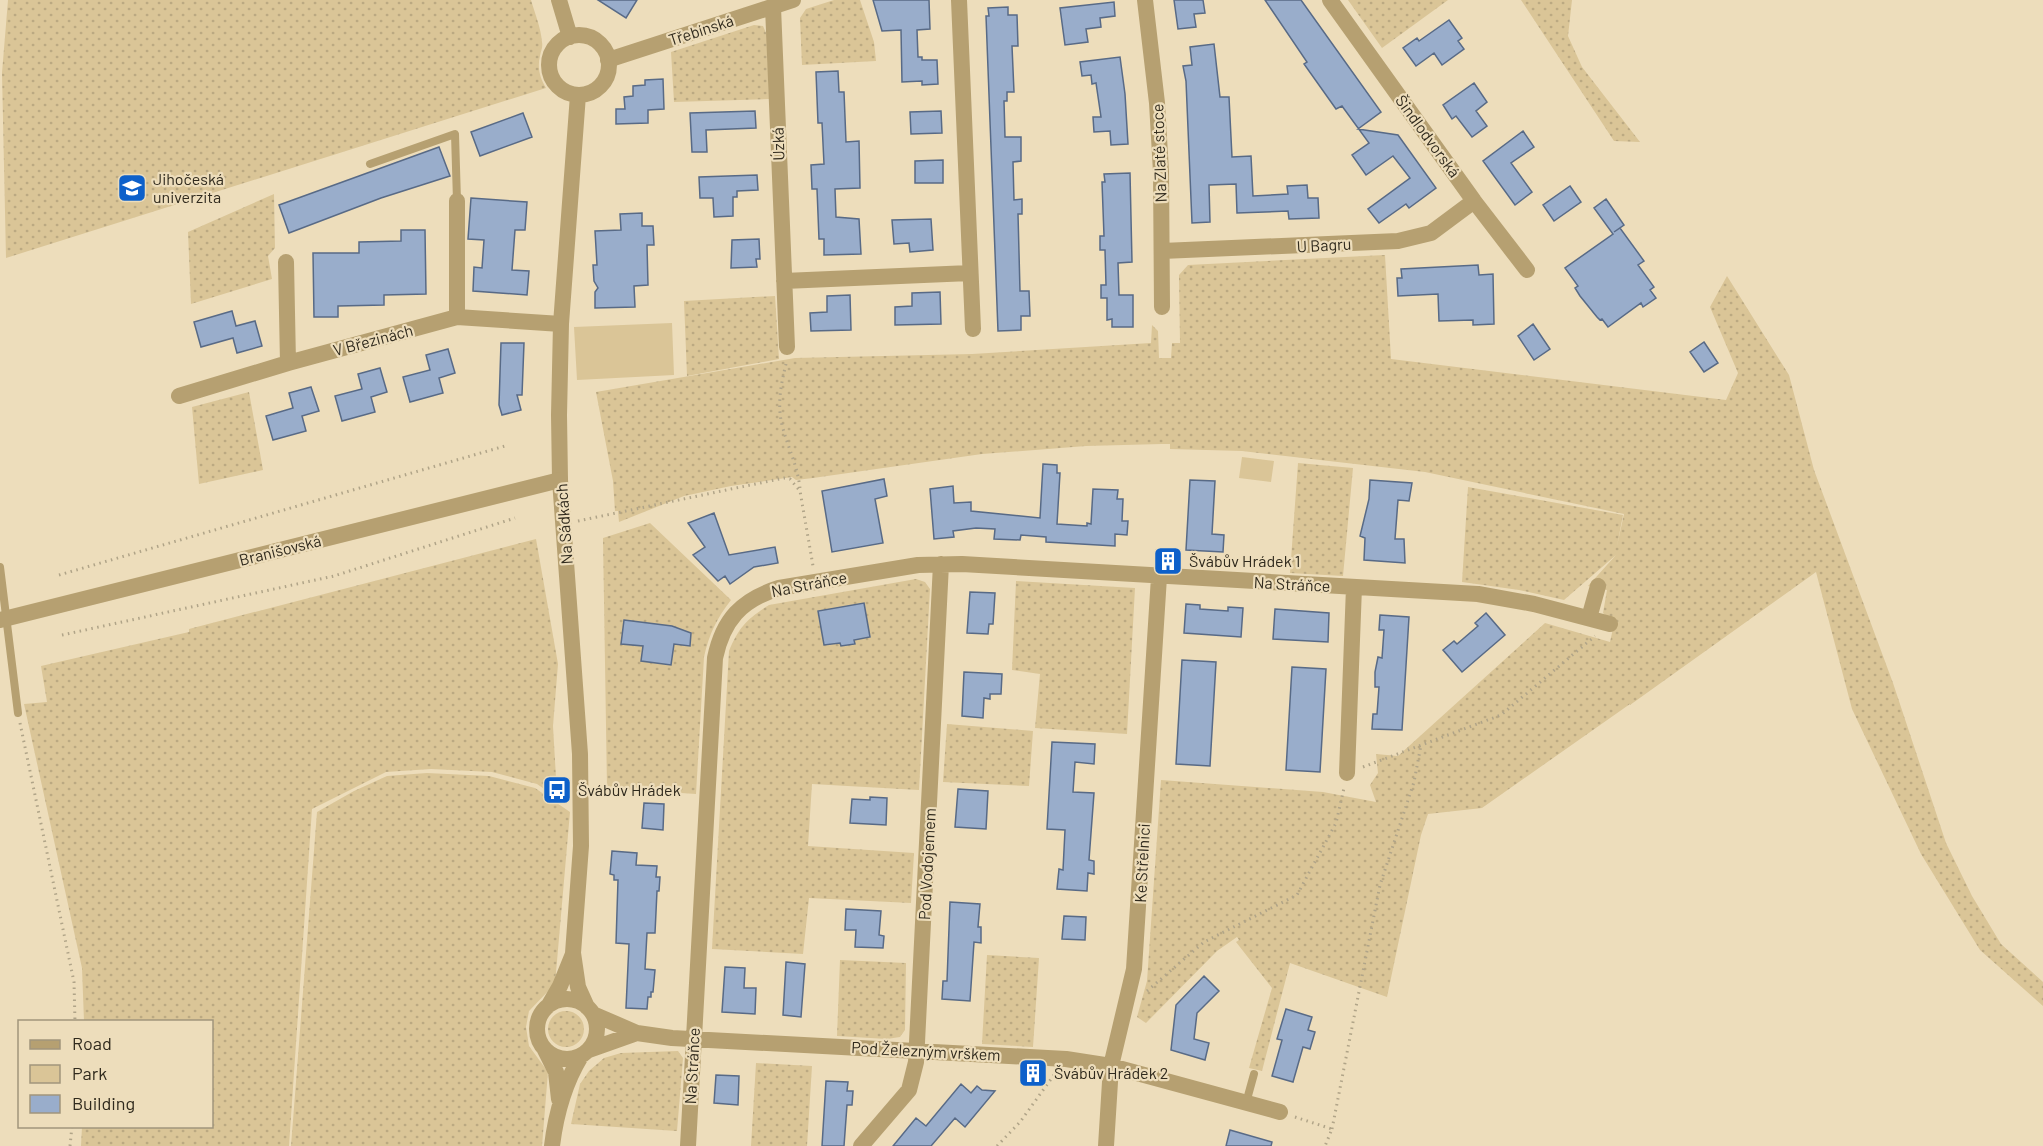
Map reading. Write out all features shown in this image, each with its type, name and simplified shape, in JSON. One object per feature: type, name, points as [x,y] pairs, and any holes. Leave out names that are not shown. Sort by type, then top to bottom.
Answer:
[{"type":"street","points":[[559,0],[570,37]]},
{"type":"street","name":"Třebínská","points":[[608,60],[793,0]]},
{"type":"street","points":[[959,0],[973,329]]},
{"type":"street","name":"Na Zlaté stoce","points":[[1145,0],[1157,103],[1162,307]]},
{"type":"street","name":"Šindlodvorská","points":[[1330,0],[1474,201],[1527,270]]},
{"type":"street","name":"Úzká","points":[[773,7],[787,347]]},
{"type":"street","points":[[580,35],[590,37],[598,43],[605,51],[608,60],[606,77],[601,85],[595,90],[578,95],[569,93],[554,82],[549,65],[555,47],[570,37],[580,35]]},
{"type":"street","name":"Na Sádkách","points":[[578,95],[561,324],[559,415],[560,480],[580,754],[581,846],[573,953],[579,987],[590,1010]]},
{"type":"street","points":[[457,201],[457,317]]},
{"type":"street","name":"U Bagru","points":[[1162,251],[1398,241],[1431,233],[1474,201]]},
{"type":"street","points":[[286,262],[288,363]]},
{"type":"street","points":[[784,281],[970,273]]},
{"type":"street","name":"V Březinách","points":[[179,396],[288,363],[457,317],[561,324]]},
{"type":"street","name":"Branišovská","points":[[3,620],[560,480]]},
{"type":"street","name":"Na Stráňce","points":[[688,1146],[715,658],[726,624],[735,613],[763,593],[918,565],[941,564],[1478,594],[1534,604],[1610,624]]},
{"type":"street","name":"Pod Vodojemem","points":[[861,1146],[909,1090],[917,1050],[941,564]]},
{"type":"street","name":"Ke Střelnici","points":[[1106,1146],[1112,1066],[1134,969],[1138,928],[1159,577]]},
{"type":"street","points":[[1589,618],[1598,586]]},
{"type":"street","name":"Na Stráňce","points":[[1347,773],[1354,587]]},
{"type":"street","name":"Na Sádkách","points":[[549,1005],[560,986],[573,953]]},
{"type":"street","points":[[552,1146],[559,1103],[570,1074],[597,1034],[590,1010],[578,1001],[568,999],[558,1000],[542,1012],[537,1032],[539,1041],[556,1072],[559,1103]]},
{"type":"street","name":"Pod Železným vrškem","points":[[590,1010],[637,1034],[1066,1059],[1112,1066],[1280,1112]]},
{"type":"street","name":"Pod Železným vrškem","points":[[585,1053],[637,1034]]},
{"type":"street","points":[[545,1050],[563,1059],[585,1053]]},
{"type":"lane","points":[[370,164],[455,134],[457,201]]},
{"type":"lane","points":[[0,567],[3,620],[18,713]]},
{"type":"lane","points":[[1246,1103],[1254,1074]]},
{"type":"path","points":[[787,347],[786,363],[779,389],[782,424],[797,468],[816,582]]},
{"type":"path","points":[[59,575],[505,446]]},
{"type":"path","points":[[564,524],[784,478],[790,479],[800,491]]},
{"type":"path","points":[[62,635],[334,576],[515,518]]},
{"type":"path","points":[[1125,1009],[1204,942],[1297,895],[1336,823],[1347,773],[1501,715],[1610,624]]},
{"type":"path","points":[[18,713],[74,982],[75,1020]]},
{"type":"path","points":[[1325,1146],[1332,1128],[1380,885],[1414,782],[1422,745]]},
{"type":"path","points":[[997,1146],[1020,1122],[1066,1059]]},
{"type":"path","points":[[1280,1112],[1332,1128]]},
{"type":"path","points":[[70,1146],[72,1128]]},
{"type":"green space","name":"Jihočeská univerzita","points":[[8,0],[531,0],[541,37],[539,69],[546,88],[6,258],[2,73]]},
{"type":"green space","points":[[834,0],[860,0],[874,42],[876,61],[802,65],[800,18],[806,9]]},
{"type":"green space","points":[[1348,0],[1448,0],[1382,48]]},
{"type":"green space","points":[[1521,0],[1572,0],[1568,36],[1582,67],[1640,142],[1614,141]]},
{"type":"green space","points":[[754,25],[763,26],[767,35],[769,99],[674,102],[671,52]]},
{"type":"green space","points":[[274,194],[275,248],[268,256],[272,279],[191,304],[188,232]]},
{"type":"green space","points":[[1385,255],[1391,359],[1726,400],[1738,373],[1710,307],[1727,276],[1789,375],[1814,470],[1893,683],[1946,843],[1972,896],[2001,944],[2043,982],[2043,1006],[1980,950],[1921,854],[1852,709],[1816,572],[1482,808],[1428,814],[1421,835],[1387,997],[1290,963],[1262,1071],[1249,1068],[1272,988],[1236,942],[1239,940],[1237,937],[1217,951],[1146,1023],[1137,1017],[1147,981],[1161,780],[1323,792],[1376,802],[1370,785],[1378,773],[1376,754],[1398,756],[1545,623],[1610,642],[1614,624],[1603,613],[1607,590],[1588,586],[1616,555],[1564,600],[1519,590],[1462,582],[1468,487],[1623,515],[1617,546],[1624,514],[1425,472],[1242,451],[1170,449],[1170,444],[1086,446],[982,454],[813,478],[796,480],[792,477],[731,486],[684,496],[619,522],[618,511],[615,511],[613,481],[596,392],[795,358],[972,354],[1151,343],[1152,325],[1158,331],[1159,358],[1171,358],[1172,343],[1180,343],[1179,275],[1188,265]]},
{"type":"green space","points":[[775,296],[779,359],[687,376],[684,301]]},
{"type":"green space","points":[[672,323],[674,375],[577,380],[574,327]]},
{"type":"green space","points":[[249,392],[263,470],[199,484],[192,407]]},
{"type":"green space","points":[[1242,457],[1274,461],[1271,482],[1239,478]]},
{"type":"green space","points":[[1298,463],[1353,468],[1343,576],[1290,573]]},
{"type":"green space","points":[[650,523],[731,600],[714,627],[704,657],[696,794],[607,788],[603,538]]},
{"type":"green space","points":[[536,539],[558,664],[553,726],[557,795],[566,804],[537,784],[492,772],[431,769],[386,772],[312,809],[289,1146],[81,1146],[82,1128],[213,1128],[213,1020],[84,1020],[82,968],[24,704],[47,702],[41,666],[189,632],[189,629]]},
{"type":"green space","points":[[916,579],[925,582],[930,589],[919,790],[812,784],[808,846],[914,853],[911,903],[809,898],[803,954],[712,949],[729,651],[736,636],[749,619],[769,605]]},
{"type":"green space","points":[[1016,581],[1135,588],[1127,734],[1035,728],[1040,674],[1012,670]]},
{"type":"green space","points":[[947,724],[1033,731],[1029,786],[943,782]]},
{"type":"green space","points":[[427,773],[489,776],[535,788],[570,812],[555,984],[529,1011],[526,1027],[529,1046],[548,1072],[542,1146],[291,1146],[317,812],[387,776]]},
{"type":"green space","points":[[987,955],[1039,958],[1033,1047],[982,1044]]},
{"type":"green space","points":[[840,960],[906,963],[905,1030],[900,1037],[887,1039],[837,1036]]},
{"type":"green space","points":[[566,1011],[579,1016],[584,1029],[579,1042],[566,1047],[553,1042],[548,1029],[553,1016]]},
{"type":"green space","points":[[678,1051],[683,1058],[677,1131],[571,1124],[580,1084],[589,1071],[604,1058],[621,1053]]},
{"type":"green space","points":[[756,1063],[812,1066],[807,1146],[751,1146]]},
{"type":"building","points":[[598,0],[637,0],[626,18]]},
{"type":"building","points":[[873,0],[929,0],[930,29],[917,30],[918,57],[922,57],[922,60],[937,60],[938,84],[922,85],[922,81],[902,82],[901,30],[882,31]]},
{"type":"building","points":[[1174,0],[1203,0],[1205,13],[1194,14],[1196,27],[1178,29]]},
{"type":"building","points":[[1265,0],[1301,0],[1381,112],[1359,129],[1342,106],[1336,109],[1304,64],[1307,62]]},
{"type":"building","points":[[1114,2],[1115,16],[1100,18],[1101,27],[1086,29],[1088,42],[1065,45],[1060,8]]},
{"type":"building","points":[[1008,7],[1008,15],[1017,15],[1018,46],[1012,46],[1014,92],[1007,92],[1007,101],[1004,101],[1005,137],[1021,137],[1021,161],[1013,162],[1014,200],[1022,199],[1022,214],[1018,214],[1020,291],[1029,291],[1030,316],[1021,316],[1021,330],[998,331],[986,16],[989,16],[988,8]]},
{"type":"building","points":[[1449,20],[1462,38],[1458,41],[1464,49],[1442,65],[1434,53],[1416,66],[1403,48],[1417,38],[1419,41]]},
{"type":"building","points":[[1214,44],[1220,97],[1229,97],[1232,157],[1251,156],[1253,196],[1288,194],[1287,186],[1307,185],[1308,198],[1318,198],[1319,218],[1289,219],[1288,211],[1237,213],[1236,184],[1209,185],[1210,222],[1192,223],[1186,81],[1183,66],[1192,65],[1190,47]]},
{"type":"building","points":[[1120,57],[1128,144],[1111,145],[1110,131],[1094,132],[1093,117],[1101,117],[1096,83],[1092,84],[1091,75],[1082,76],[1080,62]]},
{"type":"building","points":[[838,71],[839,92],[844,92],[846,142],[859,141],[860,188],[835,189],[836,217],[859,219],[861,254],[824,255],[824,239],[819,239],[817,189],[812,189],[811,165],[824,164],[822,123],[818,123],[816,72]]},
{"type":"building","points":[[663,79],[664,109],[648,110],[648,123],[616,124],[616,109],[625,109],[624,97],[633,96],[633,86],[645,85],[645,80]]},
{"type":"building","points":[[1474,83],[1487,102],[1476,111],[1487,126],[1472,137],[1456,116],[1452,119],[1443,105]]},
{"type":"building","points":[[755,111],[756,128],[706,130],[707,152],[692,152],[690,113]]},
{"type":"building","points":[[941,111],[942,133],[911,134],[910,112]]},
{"type":"building","points":[[523,113],[532,137],[480,156],[471,132]]},
{"type":"building","points":[[1359,129],[1398,135],[1436,188],[1409,208],[1406,204],[1379,223],[1368,209],[1410,178],[1393,156],[1366,175],[1352,155],[1369,143]]},
{"type":"building","points":[[1523,131],[1534,147],[1511,163],[1532,192],[1515,205],[1483,161]]},
{"type":"building","points":[[439,147],[450,176],[381,198],[289,233],[279,205]]},
{"type":"building","points":[[943,160],[943,183],[915,183],[915,161]]},
{"type":"building","points":[[1130,173],[1132,262],[1118,263],[1119,295],[1133,295],[1133,327],[1112,327],[1112,319],[1107,320],[1107,298],[1101,298],[1101,285],[1106,285],[1105,250],[1100,250],[1100,236],[1104,236],[1102,182],[1105,182],[1104,174]]},
{"type":"building","points":[[757,175],[758,190],[737,191],[737,197],[733,197],[733,216],[714,217],[713,198],[700,198],[699,177]]},
{"type":"building","points":[[1570,186],[1581,202],[1554,221],[1543,205]]},
{"type":"building","points":[[471,198],[527,202],[525,230],[515,230],[512,270],[529,271],[527,295],[473,291],[474,267],[482,268],[484,240],[468,239]]},
{"type":"building","points":[[1606,199],[1624,225],[1614,232],[1620,228],[1644,261],[1638,265],[1654,287],[1650,290],[1656,298],[1643,307],[1641,303],[1608,327],[1580,296],[1575,288],[1578,286],[1565,268],[1613,234],[1594,208]]},
{"type":"building","points":[[642,213],[642,226],[653,226],[654,245],[647,245],[648,285],[634,286],[635,307],[595,308],[595,292],[598,288],[594,281],[593,265],[597,265],[595,231],[621,230],[620,214]]},
{"type":"building","points":[[931,219],[933,250],[910,252],[909,243],[894,244],[892,220]]},
{"type":"building","points":[[401,230],[425,230],[426,294],[384,295],[384,305],[338,306],[338,317],[314,317],[313,253],[359,253],[359,242],[401,241]]},
{"type":"building","points":[[759,239],[760,259],[756,259],[757,267],[731,268],[732,240]]},
{"type":"building","points":[[1478,265],[1479,275],[1493,274],[1494,324],[1473,325],[1473,320],[1439,321],[1438,294],[1398,296],[1397,278],[1402,278],[1401,269]]},
{"type":"building","points":[[940,292],[941,324],[895,325],[895,307],[912,306],[912,293]]},
{"type":"building","points":[[850,295],[851,330],[811,331],[810,313],[827,312],[827,296]]},
{"type":"building","points":[[232,311],[236,326],[255,321],[262,346],[237,353],[233,338],[201,347],[194,322]]},
{"type":"building","points":[[1533,324],[1550,349],[1534,360],[1518,336]]},
{"type":"building","points":[[1704,342],[1718,363],[1704,372],[1690,352]]},
{"type":"building","points":[[501,343],[524,343],[522,395],[517,395],[521,410],[502,415],[499,405]]},
{"type":"building","points":[[448,349],[455,373],[439,378],[443,393],[410,402],[403,377],[430,370],[426,355]]},
{"type":"building","points":[[380,368],[387,392],[371,397],[375,412],[342,421],[335,396],[362,389],[358,374]]},
{"type":"building","points":[[311,387],[319,411],[302,416],[306,431],[273,440],[266,416],[293,408],[289,393]]},
{"type":"building","points":[[1043,464],[1057,465],[1057,473],[1060,473],[1057,524],[1087,526],[1087,523],[1091,524],[1093,489],[1118,490],[1117,499],[1123,499],[1122,521],[1128,521],[1127,535],[1115,534],[1115,546],[1046,542],[1046,537],[1021,535],[1020,540],[994,539],[995,529],[976,528],[953,531],[954,537],[934,539],[930,489],[953,486],[954,503],[971,502],[971,511],[1040,518]]},
{"type":"building","points":[[884,479],[887,496],[875,499],[883,543],[832,552],[822,491]]},
{"type":"building","points":[[1190,480],[1215,481],[1212,534],[1224,535],[1223,552],[1186,550]]},
{"type":"building","points":[[1370,480],[1412,483],[1409,501],[1398,500],[1395,539],[1404,539],[1405,563],[1364,560],[1365,538],[1360,536],[1369,499]]},
{"type":"building","points":[[714,513],[729,555],[775,547],[778,563],[754,567],[730,584],[725,576],[718,581],[693,555],[705,547],[688,523]]},
{"type":"building","points":[[970,592],[995,593],[993,624],[989,624],[988,634],[967,633]]},
{"type":"building","points":[[864,603],[870,637],[854,640],[855,644],[824,645],[818,611]]},
{"type":"building","points":[[1186,604],[1200,605],[1200,609],[1228,611],[1228,607],[1243,608],[1241,637],[1184,633]]},
{"type":"building","points":[[1275,609],[1329,613],[1328,642],[1273,639]]},
{"type":"building","points":[[1486,613],[1505,635],[1462,672],[1443,650],[1454,641],[1457,644],[1478,626],[1475,623]]},
{"type":"building","points":[[1380,615],[1409,617],[1402,730],[1372,729],[1373,714],[1377,714],[1379,687],[1375,687],[1375,672],[1378,657],[1382,658],[1384,630],[1379,630]]},
{"type":"building","points":[[624,620],[672,626],[691,633],[690,646],[674,644],[671,665],[641,661],[643,646],[621,644]]},
{"type":"building","points":[[1182,660],[1216,662],[1210,766],[1176,764]]},
{"type":"building","points":[[1292,667],[1326,669],[1320,772],[1286,770]]},
{"type":"building","points":[[964,672],[1002,674],[1001,694],[990,694],[990,699],[984,698],[983,718],[962,716]]},
{"type":"building","points":[[1052,742],[1095,744],[1094,764],[1075,762],[1073,792],[1094,793],[1089,860],[1094,861],[1094,874],[1088,873],[1087,891],[1057,889],[1059,869],[1063,870],[1065,830],[1047,829]]},
{"type":"building","points":[[958,789],[988,791],[986,829],[955,827]]},
{"type":"building","points":[[870,797],[887,798],[886,825],[850,823],[852,799],[870,800]]},
{"type":"building","points":[[644,803],[664,804],[663,830],[642,828]]},
{"type":"building","points":[[612,851],[637,853],[636,865],[657,866],[656,877],[660,877],[655,933],[647,933],[645,969],[655,970],[653,992],[651,992],[651,997],[648,997],[647,1009],[626,1008],[629,944],[616,943],[618,880],[614,880],[614,875],[610,874]]},
{"type":"building","points":[[950,902],[980,904],[978,927],[981,927],[981,943],[974,942],[970,1001],[942,999],[943,981],[947,981]]},
{"type":"building","points":[[846,909],[881,911],[879,935],[884,936],[883,948],[855,947],[856,930],[845,930]]},
{"type":"building","points":[[1064,916],[1086,917],[1085,940],[1062,939]]},
{"type":"building","points":[[786,962],[805,964],[801,1017],[783,1015]]},
{"type":"building","points":[[725,967],[745,968],[744,988],[756,988],[755,1014],[722,1012]]},
{"type":"building","points":[[1204,976],[1219,991],[1197,1013],[1194,1039],[1209,1043],[1205,1060],[1171,1050],[1176,1005]]},
{"type":"building","points":[[1286,1009],[1312,1017],[1308,1030],[1315,1032],[1310,1049],[1303,1047],[1293,1082],[1272,1076],[1282,1040],[1277,1039]]},
{"type":"building","points":[[716,1075],[739,1076],[738,1105],[714,1103]]},
{"type":"building","points":[[826,1081],[848,1082],[847,1091],[853,1091],[852,1105],[847,1105],[844,1146],[822,1146]]},
{"type":"building","points":[[961,1084],[971,1093],[977,1086],[982,1090],[995,1091],[965,1127],[955,1118],[931,1146],[893,1146],[916,1118],[926,1126]]},
{"type":"building","points":[[1230,1130],[1272,1142],[1271,1146],[1226,1146]]},
{"type":"place","name":"Jihočeská univerzita","points":[[132,188]]},
{"type":"place","name":"Švábův Hrádek 1","points":[[1168,561]]},
{"type":"place","name":"Švábův Hrádek","points":[[557,790]]},
{"type":"place","name":"Švábův Hrádek 2","points":[[1033,1073]]}]
